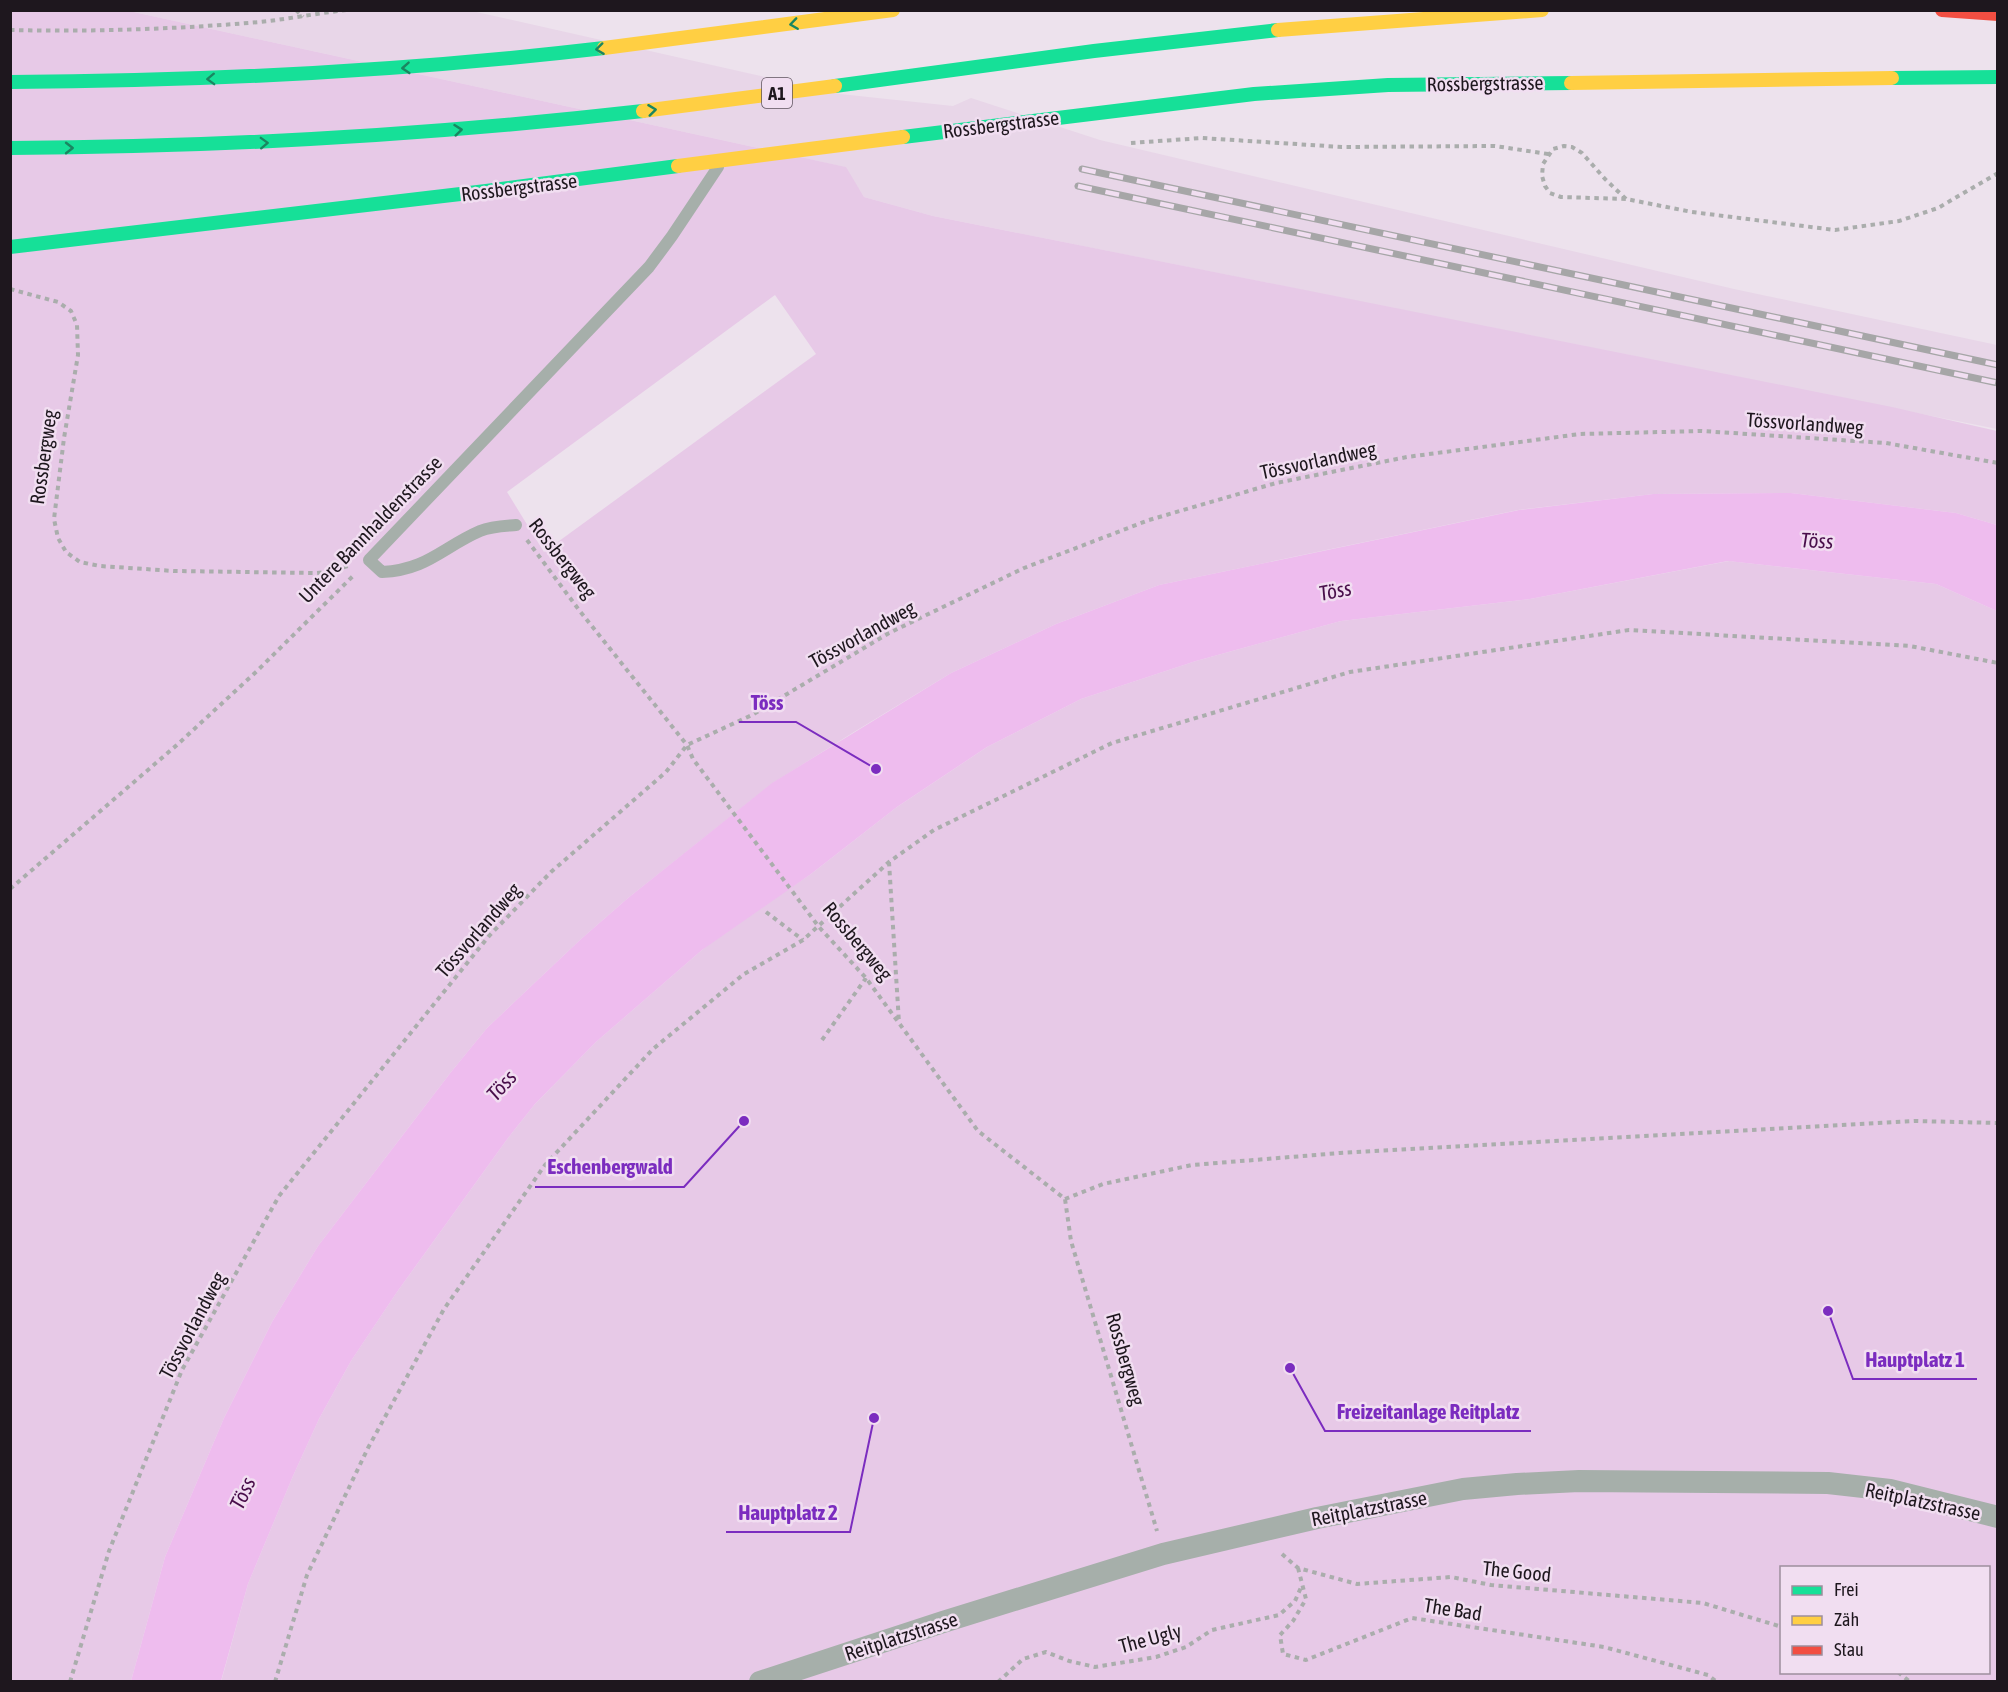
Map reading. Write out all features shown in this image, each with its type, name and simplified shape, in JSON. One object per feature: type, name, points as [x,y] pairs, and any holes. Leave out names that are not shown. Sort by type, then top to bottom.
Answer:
[{"type":"main road","points":[[10,82],[200,79],[438,65],[664,41],[893,10]]},
{"type":"main road","name":"A1","points":[[10,148],[202,146],[444,132],[672,107],[1163,42],[1404,19],[1542,10]]},
{"type":"main road","points":[[1942,10],[1998,14]]},
{"type":"main road","name":"Rossbergstrasse","points":[[10,246],[237,221],[721,162],[1114,110],[1254,94],[1388,85],[1998,77]]},
{"type":"street","name":"Reitplatzstrasse","points":[[760,1682],[1163,1554],[1276,1527],[1463,1489],[1579,1481],[1828,1483],[1890,1490],[1998,1518]]},
{"type":"lane","name":"Untere Bannhaldenstrasse","points":[[369,560],[649,267],[721,162]]},
{"type":"lane","name":"Rossbergweg","points":[[369,560],[382,572],[409,568],[434,558],[479,531],[516,525]]},
{"type":"path","points":[[296,10],[303,17]]},
{"type":"path","points":[[10,30],[125,29],[258,22],[347,10]]},
{"type":"path","points":[[1131,143],[1202,138],[1342,147],[1495,146],[1548,154]]},
{"type":"path","points":[[1626,199],[1582,153],[1572,147],[1564,146],[1553,149],[1543,164],[1542,176],[1545,186],[1550,193],[1561,197],[1626,199],[1701,213],[1835,230],[1899,221],[1938,208],[1998,173]]},
{"type":"path","name":"Rossbergweg","points":[[10,289],[58,302],[71,311],[77,325],[78,355],[64,438],[54,519],[57,537],[70,556],[84,564],[134,569],[268,573],[328,572]]},
{"type":"path","name":"Tössvorlandweg","points":[[70,1682],[109,1551],[182,1370],[279,1196],[489,936],[551,872],[666,772],[687,745],[752,716],[889,633],[1024,568],[1149,520],[1276,483],[1407,457],[1580,435],[1702,431],[1886,443],[1998,463]]},
{"type":"path","name":"Rossbergweg","points":[[516,525],[579,610],[687,745],[693,759],[819,927],[866,978],[978,1131],[1065,1199],[1071,1240],[1163,1554]]},
{"type":"path","name":"Untere Bannhaldenstrasse","points":[[10,889],[178,744],[299,630],[369,560]]},
{"type":"path","points":[[275,1682],[307,1575],[368,1448],[444,1309],[545,1165],[654,1049],[744,974],[803,940],[889,862],[934,830],[1112,743],[1350,672],[1629,630],[1910,646],[1998,663]]},
{"type":"path","points":[[889,862],[899,1023]]},
{"type":"path","points":[[766,912],[803,940]]},
{"type":"path","points":[[822,1040],[866,978]]},
{"type":"path","points":[[1065,1199],[1103,1184],[1192,1165],[1328,1154],[1915,1121],[1998,1123]]},
{"type":"path","name":"The Good","points":[[1276,1527],[1277,1549],[1298,1568],[1357,1584],[1451,1577],[1491,1585],[1703,1603],[1780,1626]]},
{"type":"path","name":"The Bad","points":[[1298,1568],[1306,1599],[1293,1621],[1280,1635],[1283,1654],[1306,1660],[1412,1618],[1604,1647],[1708,1675],[1717,1682]]},
{"type":"path","name":"The Ugly","points":[[998,1682],[1023,1659],[1046,1652],[1069,1661],[1095,1667],[1156,1657],[1186,1647],[1212,1630],[1279,1615],[1294,1601],[1302,1585]]},
{"type":"shaded area","points":[[11,11],[129,11],[846,167],[864,197],[933,216],[1892,407],[1997,431],[1997,525],[1956,513],[1791,493],[1653,494],[1518,510],[1159,585],[1056,624],[951,673],[773,783],[628,898],[487,1028],[318,1246],[272,1322],[224,1418],[165,1557],[131,1681],[11,1682]],"holes":[[[775,295],[816,354],[544,552],[507,492]]]},
{"type":"shaded area","points":[[129,11],[472,11],[840,94],[953,106],[971,98],[1100,140],[1734,289],[1997,345],[1997,429],[933,216],[864,197],[845,167]]},
{"type":"shaded area","points":[[1729,561],[1936,584],[1997,611],[1997,1681],[221,1682],[248,1584],[319,1419],[351,1361],[397,1292],[508,1138],[535,1104],[596,1042],[724,932],[811,874],[897,807],[987,747],[1081,699],[1196,661],[1341,621],[1530,599]]},
{"type":"water","points":[[1791,493],[1956,513],[1997,525],[1997,611],[1936,584],[1728,561],[1530,599],[1341,621],[1196,661],[1081,699],[987,747],[897,807],[811,874],[702,950],[596,1042],[535,1104],[397,1292],[351,1361],[319,1419],[248,1584],[221,1681],[131,1681],[165,1557],[224,1418],[272,1322],[318,1246],[487,1028],[628,898],[772,783],[951,673],[1056,624],[1159,585],[1519,510],[1653,494]]},
{"type":"railway","points":[[1082,169],[1998,365]]},
{"type":"railway","points":[[1078,186],[1998,383]]},
{"type":"traffic: fast","points":[[835,86],[1094,51],[1278,30]]},
{"type":"traffic: fast","points":[[10,82],[159,80],[382,69],[604,48]]},
{"type":"traffic: fast","points":[[1892,78],[1998,77]]},
{"type":"traffic: fast","points":[[903,137],[1254,94],[1388,85],[1571,83]]},
{"type":"traffic: fast","points":[[10,148],[169,145],[327,138],[485,127],[643,111]]},
{"type":"traffic: fast","points":[[10,247],[678,166]]},
{"type":"traffic: slow","points":[[604,48],[893,10]]},
{"type":"traffic: slow","points":[[1278,30],[1542,10]]},
{"type":"traffic: slow","points":[[1571,83],[1892,78]]},
{"type":"traffic: slow","points":[[643,111],[835,86]]},
{"type":"traffic: slow","points":[[678,166],[903,137]]},
{"type":"traffic: jam","points":[[1942,10],[1998,14]]},
{"type":"place","name":"Töss","points":[[876,769]]},
{"type":"place","name":"Eschenbergwald","points":[[744,1121]]},
{"type":"place","name":"Hauptplatz 1","points":[[1828,1311]]},
{"type":"place","name":"Freizeitanlage Reitplatz","points":[[1290,1368]]},
{"type":"place","name":"Hauptplatz 2","points":[[874,1418]]}]
